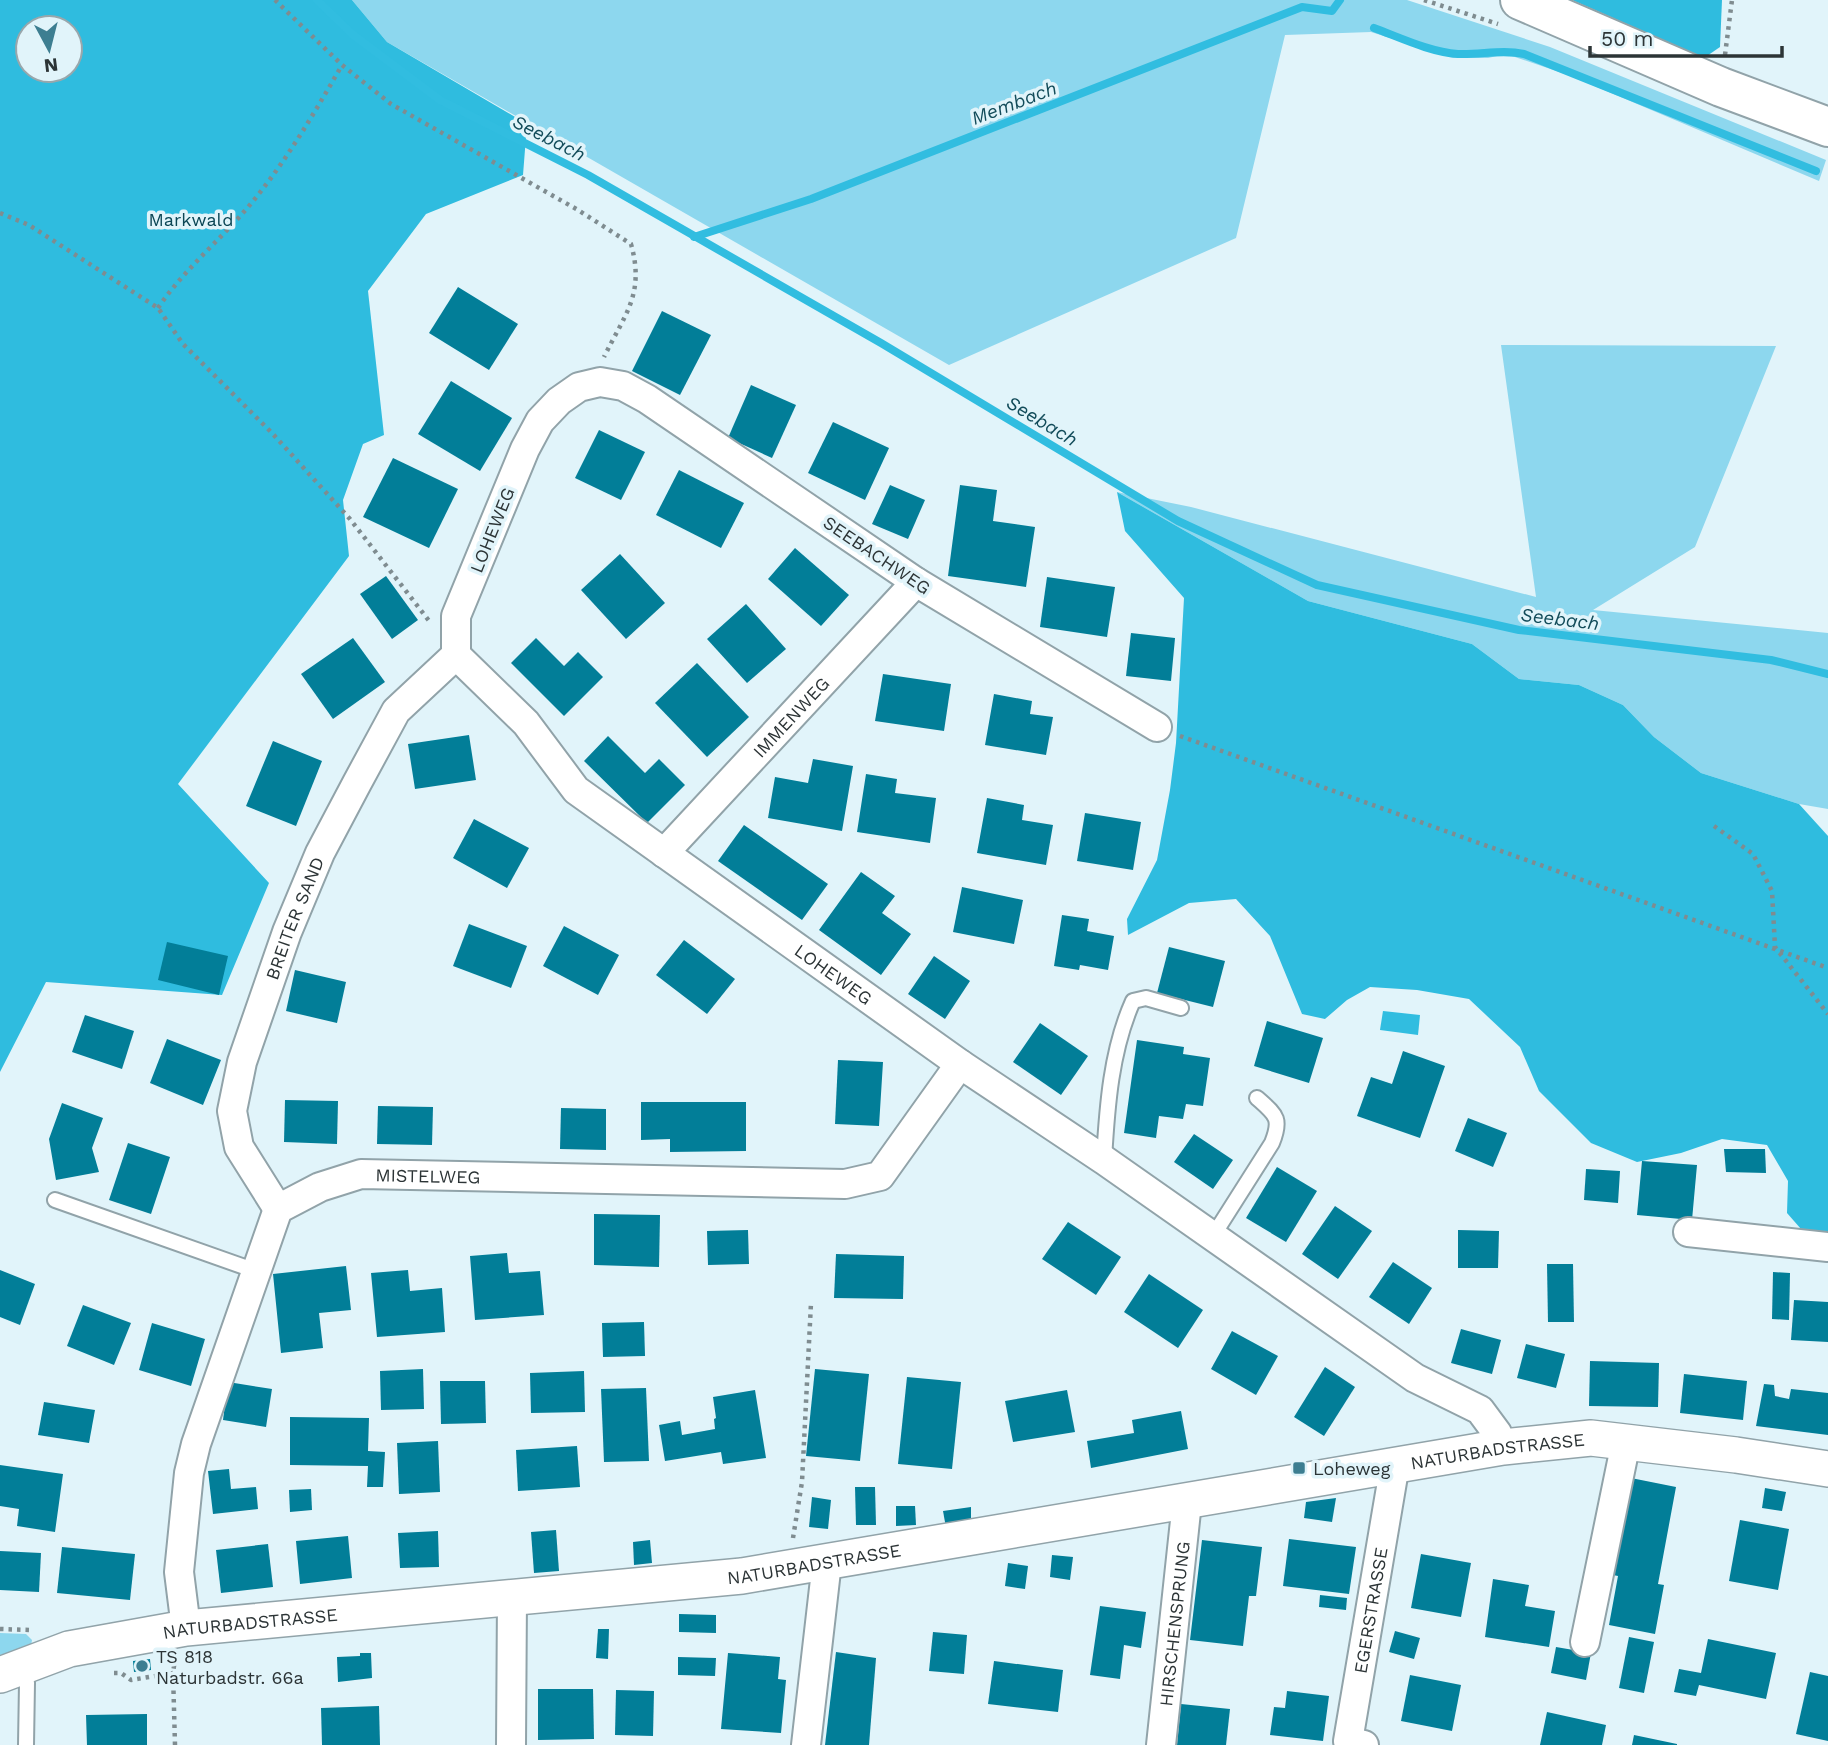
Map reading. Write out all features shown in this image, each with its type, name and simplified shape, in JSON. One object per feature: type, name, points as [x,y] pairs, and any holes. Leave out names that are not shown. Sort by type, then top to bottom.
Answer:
[{"type":"main road","points":[[1520,0],[1721,87],[1828,127]]},
{"type":"street","name":"SEEBACHWEG","points":[[600,382],[623,386],[647,399],[916,582],[1157,727]]},
{"type":"street","name":"LOHEWEG","points":[[600,382],[579,387],[559,401],[540,421],[525,449],[456,616],[456,655],[526,723],[576,790],[960,1064],[1104,1160],[1415,1378],[1480,1410],[1497,1433],[1503,1447]]},
{"type":"street","name":"IMMENWEG","points":[[664,853],[916,582]]},
{"type":"street","name":"BREITER SAND","points":[[278,1209],[239,1147],[232,1111],[242,1062],[287,932],[320,853],[396,711],[456,655]]},
{"type":"street","name":"MISTELWEG","points":[[278,1209],[320,1187],[361,1174],[845,1184],[880,1176],[960,1064]]},
{"type":"street","points":[[186,1628],[179,1572],[189,1473],[196,1444],[278,1209]]},
{"type":"street","points":[[1688,1233],[1828,1247]]},
{"type":"street","name":"NATURBADSTRASSE","points":[[11,1671],[69,1649],[186,1628],[742,1576],[1503,1447],[1591,1438],[1828,1469]]},
{"type":"street","points":[[1584,1642],[1626,1442]]},
{"type":"street","name":"EGERSTRASSE","points":[[1364,1745],[1348,1741],[1395,1464]]},
{"type":"street","name":"HIRSCHENSPRUNG","points":[[1161,1745],[1187,1502]]},
{"type":"street","points":[[806,1745],[827,1562]]},
{"type":"street","points":[[511,1745],[512,1597]]},
{"type":"lane","points":[[1104,1160],[1116,1055],[1123,1023],[1133,1001],[1146,998],[1181,1008]]},
{"type":"lane","points":[[1213,1236],[1272,1143],[1278,1127],[1275,1114],[1257,1098]]},
{"type":"lane","points":[[55,1200],[256,1271]]},
{"type":"lane","points":[[11,1671],[27,1683],[26,1745]]},
{"type":"path","points":[[275,0],[342,65],[391,104],[578,210],[631,244],[637,265],[634,296],[603,359],[600,382]]},
{"type":"path","points":[[1721,87],[1732,0]]},
{"type":"path","points":[[158,308],[175,282],[212,247],[284,162],[342,65]]},
{"type":"path","points":[[0,214],[29,225],[158,308],[183,344],[272,433],[350,519],[456,655]]},
{"type":"path","points":[[1157,727],[1828,968]]},
{"type":"path","points":[[1714,826],[1753,854],[1772,891],[1775,947],[1828,1014]]},
{"type":"path","points":[[792,1567],[794,1523],[802,1482],[811,1303]]},
{"type":"path","points":[[175,1745],[174,1660],[187,1644],[186,1628]]},
{"type":"path","points":[[0,1629],[36,1630]]},
{"type":"shaded area","points":[[352,0],[1407,0],[1550,47],[1826,160],[1819,181],[1571,76],[1506,54],[1488,58],[1453,58],[1371,32],[1285,35],[1236,238],[949,365],[387,42]]},
{"type":"shaded area","points":[[1501,345],[1776,346],[1695,547],[1593,610],[1828,633],[1828,809],[1799,804],[1701,773],[1654,737],[1623,705],[1579,685],[1519,679],[1472,644],[1308,601],[1117,492],[1191,507],[1536,597]]},
{"type":"shaded area","points":[[1383,1011],[1420,1015],[1418,1035],[1380,1030]]},
{"type":"shaded area","points":[[0,1633],[26,1634],[32,1640],[31,1646],[0,1655]]},
{"type":"green space","name":"Markwald","points":[[0,0],[352,0],[387,42],[527,124],[523,175],[426,214],[368,291],[384,435],[363,444],[343,500],[349,556],[178,784],[269,883],[222,995],[46,982],[0,1072]]},
{"type":"green space","points":[[1572,0],[1722,0],[1720,47],[1704,58]]},
{"type":"green space","points":[[1117,492],[1308,601],[1472,644],[1519,679],[1579,685],[1623,705],[1654,737],[1701,773],[1799,804],[1828,836],[1828,1233],[1801,1229],[1787,1213],[1788,1181],[1767,1145],[1722,1139],[1681,1153],[1637,1162],[1591,1143],[1539,1091],[1520,1047],[1469,999],[1417,990],[1370,987],[1347,1000],[1325,1019],[1302,1014],[1270,936],[1236,899],[1189,903],[1128,935],[1127,919],[1157,860],[1170,790],[1176,743],[1184,598],[1125,531]]},
{"type":"building","points":[[458,287],[518,324],[489,370],[429,333]]},
{"type":"building","points":[[662,311],[711,335],[680,395],[632,371]]},
{"type":"building","points":[[451,381],[512,418],[480,471],[418,434]]},
{"type":"building","points":[[751,385],[796,405],[772,458],[728,438]]},
{"type":"building","points":[[833,422],[889,448],[865,500],[808,473]]},
{"type":"building","points":[[599,430],[645,452],[621,500],[575,478]]},
{"type":"building","points":[[393,458],[458,489],[429,548],[363,517]]},
{"type":"building","points":[[679,470],[744,503],[721,548],[656,515]]},
{"type":"building","points":[[890,485],[925,500],[908,539],[872,524]]},
{"type":"building","points":[[960,485],[997,490],[993,521],[1035,527],[1026,587],[948,576]]},
{"type":"building","points":[[795,548],[849,595],[821,626],[768,579]]},
{"type":"building","points":[[620,554],[665,603],[626,639],[581,590]]},
{"type":"building","points":[[386,576],[418,620],[392,639],[360,594]]},
{"type":"building","points":[[1047,577],[1115,587],[1107,637],[1040,627]]},
{"type":"building","points":[[746,604],[786,649],[747,683],[707,639]]},
{"type":"building","points":[[1131,633],[1175,638],[1171,681],[1126,676]]},
{"type":"building","points":[[353,638],[385,682],[333,719],[301,674]]},
{"type":"building","points":[[536,638],[564,666],[578,652],[603,677],[564,716],[511,663]]},
{"type":"building","points":[[697,663],[749,717],[707,757],[655,703]]},
{"type":"building","points":[[883,674],[951,684],[944,731],[875,721]]},
{"type":"building","points":[[994,694],[1032,701],[1030,714],[1053,717],[1046,755],[985,745]]},
{"type":"building","points":[[469,735],[476,780],[415,789],[408,744]]},
{"type":"building","points":[[608,736],[645,773],[659,759],[685,785],[647,823],[584,761]]},
{"type":"building","points":[[273,741],[322,761],[296,826],[246,806]]},
{"type":"building","points":[[813,759],[853,766],[842,831],[768,818],[775,777],[808,783]]},
{"type":"building","points":[[866,774],[897,779],[895,793],[936,798],[930,843],[857,832]]},
{"type":"building","points":[[987,798],[1024,805],[1022,820],[1053,825],[1046,865],[977,853]]},
{"type":"building","points":[[1085,813],[1141,822],[1133,870],[1077,861]]},
{"type":"building","points":[[474,819],[529,848],[507,888],[453,858]]},
{"type":"building","points":[[744,825],[828,884],[802,920],[718,861]]},
{"type":"building","points":[[861,872],[895,896],[882,913],[911,934],[881,975],[819,930]]},
{"type":"building","points":[[962,887],[1023,900],[1014,944],[953,932]]},
{"type":"building","points":[[1062,915],[1089,919],[1087,931],[1114,936],[1108,970],[1080,965],[1079,970],[1054,966]]},
{"type":"building","points":[[469,924],[527,946],[511,988],[453,966]]},
{"type":"building","points":[[564,926],[619,955],[598,995],[543,966]]},
{"type":"building","points":[[684,940],[735,979],[707,1014],[656,975]]},
{"type":"building","points":[[167,942],[228,956],[219,995],[158,980]]},
{"type":"building","points":[[1169,947],[1225,961],[1213,1007],[1157,993]]},
{"type":"building","points":[[934,956],[970,981],[945,1019],[908,994]]},
{"type":"building","points":[[295,970],[346,982],[337,1023],[286,1011]]},
{"type":"building","points":[[85,1015],[134,1031],[122,1069],[72,1052]]},
{"type":"building","points":[[1267,1021],[1323,1038],[1309,1083],[1254,1066]]},
{"type":"building","points":[[1040,1023],[1088,1056],[1061,1095],[1013,1062]]},
{"type":"building","points":[[167,1039],[221,1060],[203,1105],[150,1083]]},
{"type":"building","points":[[1137,1040],[1184,1047],[1183,1054],[1210,1058],[1203,1106],[1186,1104],[1183,1119],[1159,1116],[1156,1138],[1124,1133]]},
{"type":"building","points":[[1403,1051],[1445,1066],[1420,1138],[1357,1116],[1371,1077],[1392,1084]]},
{"type":"building","points":[[838,1060],[883,1062],[879,1126],[835,1124]]},
{"type":"building","points":[[285,1100],[338,1101],[337,1144],[284,1142]]},
{"type":"building","points":[[641,1102],[746,1102],[746,1151],[670,1152],[670,1139],[641,1140]]},
{"type":"building","points":[[62,1103],[103,1118],[92,1148],[99,1172],[56,1180],[49,1139]]},
{"type":"building","points":[[378,1106],[433,1107],[432,1145],[377,1144]]},
{"type":"building","points":[[561,1108],[606,1109],[606,1150],[560,1149]]},
{"type":"building","points":[[1468,1118],[1507,1133],[1493,1167],[1455,1151]]},
{"type":"building","points":[[1194,1134],[1233,1160],[1213,1189],[1174,1162]]},
{"type":"building","points":[[128,1143],[170,1157],[151,1214],[109,1200]]},
{"type":"building","points":[[1724,1149],[1765,1149],[1766,1173],[1726,1172]]},
{"type":"building","points":[[1642,1161],[1697,1165],[1692,1220],[1637,1215]]},
{"type":"building","points":[[1277,1167],[1317,1191],[1286,1242],[1246,1218]]},
{"type":"building","points":[[1586,1169],[1620,1171],[1618,1203],[1584,1200]]},
{"type":"building","points":[[1335,1206],[1372,1231],[1338,1279],[1302,1254]]},
{"type":"building","points":[[594,1214],[660,1215],[659,1267],[594,1265]]},
{"type":"building","points":[[1068,1222],[1121,1257],[1096,1295],[1042,1259]]},
{"type":"building","points":[[748,1230],[749,1264],[708,1265],[707,1231]]},
{"type":"building","points":[[1458,1230],[1499,1231],[1498,1268],[1458,1268]]},
{"type":"building","points":[[507,1253],[509,1273],[540,1271],[544,1315],[475,1320],[470,1256]]},
{"type":"building","points":[[836,1254],[904,1256],[903,1299],[834,1298]]},
{"type":"building","points":[[1393,1262],[1432,1288],[1409,1324],[1369,1297]]},
{"type":"building","points":[[1547,1264],[1573,1264],[1574,1322],[1548,1322]]},
{"type":"building","points":[[346,1266],[351,1310],[319,1313],[323,1348],[281,1353],[273,1274]]},
{"type":"building","points":[[0,1270],[35,1284],[20,1325],[0,1317]]},
{"type":"building","points":[[408,1270],[410,1291],[442,1288],[445,1332],[377,1337],[371,1273]]},
{"type":"building","points":[[1773,1272],[1790,1273],[1789,1320],[1772,1319]]},
{"type":"building","points":[[1149,1274],[1203,1310],[1178,1348],[1124,1312]]},
{"type":"building","points":[[1794,1300],[1828,1302],[1828,1342],[1791,1340]]},
{"type":"building","points":[[83,1305],[131,1323],[114,1365],[67,1346]]},
{"type":"building","points":[[644,1322],[645,1356],[603,1357],[602,1323]]},
{"type":"building","points":[[152,1323],[205,1339],[191,1386],[139,1370]]},
{"type":"building","points":[[1461,1329],[1501,1340],[1492,1374],[1451,1363]]},
{"type":"building","points":[[1232,1331],[1278,1356],[1256,1395],[1211,1369]]},
{"type":"building","points":[[1526,1344],[1565,1354],[1556,1388],[1517,1378]]},
{"type":"building","points":[[1590,1361],[1659,1363],[1658,1407],[1589,1406]]},
{"type":"building","points":[[1325,1367],[1355,1387],[1324,1436],[1294,1417]]},
{"type":"building","points":[[423,1369],[424,1409],[381,1410],[380,1371]]},
{"type":"building","points":[[815,1369],[869,1374],[860,1461],[806,1456]]},
{"type":"building","points":[[584,1371],[585,1412],[531,1413],[530,1373]]},
{"type":"building","points":[[1684,1374],[1747,1381],[1743,1420],[1680,1413]]},
{"type":"building","points":[[907,1377],[961,1382],[952,1469],[898,1464]]},
{"type":"building","points":[[440,1381],[485,1381],[486,1423],[441,1424]]},
{"type":"building","points":[[228,1382],[272,1389],[266,1427],[223,1420]]},
{"type":"building","points":[[1764,1384],[1774,1385],[1775,1396],[1789,1399],[1791,1389],[1828,1393],[1828,1435],[1756,1426]]},
{"type":"building","points":[[646,1388],[649,1461],[604,1462],[601,1389]]},
{"type":"building","points":[[755,1390],[766,1458],[723,1464],[721,1452],[665,1461],[659,1425],[680,1421],[682,1435],[715,1429],[713,1397]]},
{"type":"building","points":[[1067,1390],[1075,1432],[1013,1442],[1005,1401]]},
{"type":"building","points":[[44,1402],[95,1410],[89,1443],[38,1435]]},
{"type":"building","points":[[1181,1411],[1188,1449],[1091,1468],[1087,1441],[1134,1433],[1132,1420]]},
{"type":"building","points":[[290,1417],[369,1418],[368,1451],[385,1452],[383,1487],[367,1487],[368,1466],[290,1465]]},
{"type":"building","points":[[438,1441],[440,1492],[399,1494],[397,1443]]},
{"type":"building","points":[[577,1446],[580,1487],[518,1491],[516,1450]]},
{"type":"building","points":[[0,1465],[63,1474],[55,1532],[17,1526],[19,1509],[0,1506]]},
{"type":"building","points":[[229,1469],[231,1489],[256,1487],[258,1509],[213,1514],[208,1471]]},
{"type":"building","points":[[1631,1478],[1676,1487],[1658,1584],[1664,1585],[1655,1634],[1609,1625],[1618,1576],[1613,1575]]},
{"type":"building","points":[[855,1487],[875,1487],[876,1525],[856,1525]]},
{"type":"building","points":[[1765,1488],[1786,1492],[1782,1511],[1762,1508]]},
{"type":"building","points":[[311,1489],[312,1510],[290,1512],[289,1490]]},
{"type":"building","points":[[812,1497],[831,1500],[828,1529],[809,1527]]},
{"type":"building","points":[[1336,1498],[1332,1522],[1304,1518],[1306,1502]]},
{"type":"building","points":[[896,1506],[915,1506],[916,1525],[896,1526]]},
{"type":"building","points":[[971,1507],[971,1529],[947,1533],[943,1511]]},
{"type":"building","points":[[1740,1520],[1789,1529],[1778,1590],[1729,1581]]},
{"type":"building","points":[[556,1530],[559,1571],[534,1573],[531,1532]]},
{"type":"building","points":[[438,1531],[439,1567],[400,1568],[398,1533]]},
{"type":"building","points":[[348,1536],[352,1578],[300,1584],[296,1541]]},
{"type":"building","points":[[1289,1539],[1356,1547],[1349,1594],[1283,1586]]},
{"type":"building","points":[[650,1540],[652,1563],[634,1565],[633,1542]]},
{"type":"building","points":[[1202,1540],[1262,1547],[1256,1596],[1249,1596],[1243,1646],[1190,1640]]},
{"type":"building","points":[[268,1544],[273,1587],[221,1593],[216,1550]]},
{"type":"building","points":[[62,1547],[135,1554],[130,1600],[57,1593]]},
{"type":"building","points":[[0,1551],[41,1553],[39,1592],[0,1590]]},
{"type":"building","points":[[1421,1554],[1471,1563],[1461,1617],[1411,1608]]},
{"type":"building","points":[[1052,1555],[1073,1557],[1070,1580],[1050,1577]]},
{"type":"building","points":[[1008,1563],[1028,1566],[1025,1589],[1005,1586]]},
{"type":"building","points":[[1493,1579],[1529,1585],[1525,1606],[1555,1611],[1549,1647],[1485,1637]]},
{"type":"building","points":[[1320,1595],[1347,1598],[1346,1610],[1319,1607]]},
{"type":"building","points":[[1100,1606],[1146,1612],[1141,1648],[1124,1645],[1120,1679],[1090,1675]]},
{"type":"building","points":[[679,1614],[716,1615],[716,1633],[679,1632]]},
{"type":"building","points":[[598,1629],[609,1629],[608,1659],[596,1658]]},
{"type":"building","points":[[1395,1631],[1420,1638],[1414,1659],[1389,1652]]},
{"type":"building","points":[[933,1632],[967,1635],[964,1674],[929,1671]]},
{"type":"building","points":[[1629,1637],[1654,1642],[1644,1693],[1619,1688]]},
{"type":"building","points":[[1708,1639],[1776,1653],[1766,1699],[1699,1685],[1696,1696],[1674,1692],[1679,1669],[1701,1673]]},
{"type":"building","points":[[1556,1647],[1591,1653],[1586,1680],[1551,1673]]},
{"type":"building","points":[[836,1652],[876,1658],[869,1745],[825,1745]]},
{"type":"building","points":[[360,1653],[371,1653],[372,1678],[338,1682],[337,1657],[360,1656]]},
{"type":"building","points":[[728,1653],[780,1657],[778,1679],[786,1680],[781,1733],[721,1729]]},
{"type":"building","points":[[678,1657],[716,1658],[715,1676],[678,1675]]},
{"type":"building","name":"TS 818 Naturbadstr. 66a","points":[[150,1659],[151,1670],[134,1672],[133,1661]]},
{"type":"building","points":[[994,1661],[1063,1670],[1058,1712],[988,1704]]},
{"type":"building","points":[[1810,1672],[1828,1676],[1828,1741],[1796,1734]]},
{"type":"building","points":[[1410,1675],[1461,1685],[1452,1731],[1401,1721]]},
{"type":"building","points":[[538,1689],[593,1689],[594,1739],[538,1740]]},
{"type":"building","points":[[616,1690],[654,1691],[653,1736],[615,1735]]},
{"type":"building","points":[[1287,1691],[1329,1696],[1323,1741],[1270,1735],[1274,1707],[1285,1708]]},
{"type":"building","points":[[1181,1704],[1230,1709],[1226,1745],[1177,1745]]},
{"type":"building","points":[[379,1706],[380,1745],[322,1745],[321,1708]]},
{"type":"building","points":[[1547,1712],[1606,1725],[1602,1745],[1540,1745]]},
{"type":"building","points":[[147,1714],[147,1745],[87,1745],[86,1715]]},
{"type":"building","points":[[1634,1735],[1677,1744],[1677,1745],[1632,1745]]},
{"type":"waterway","name":"Seebach","points":[[317,0],[352,34],[440,100],[588,175],[881,343],[1178,521],[1317,585],[1519,630],[1771,660],[1828,674]]},
{"type":"waterway","name":"Membach","points":[[694,237],[811,199],[1302,7],[1332,11],[1340,0]]},
{"type":"waterway","points":[[1374,28],[1447,53],[1524,54],[1816,171]]},
{"type":"place","name":"Loheweg","points":[[1299,1468]]},
{"type":"place","name":"TS 818 Naturbadstr. 66a","points":[[142,1666]]}]
